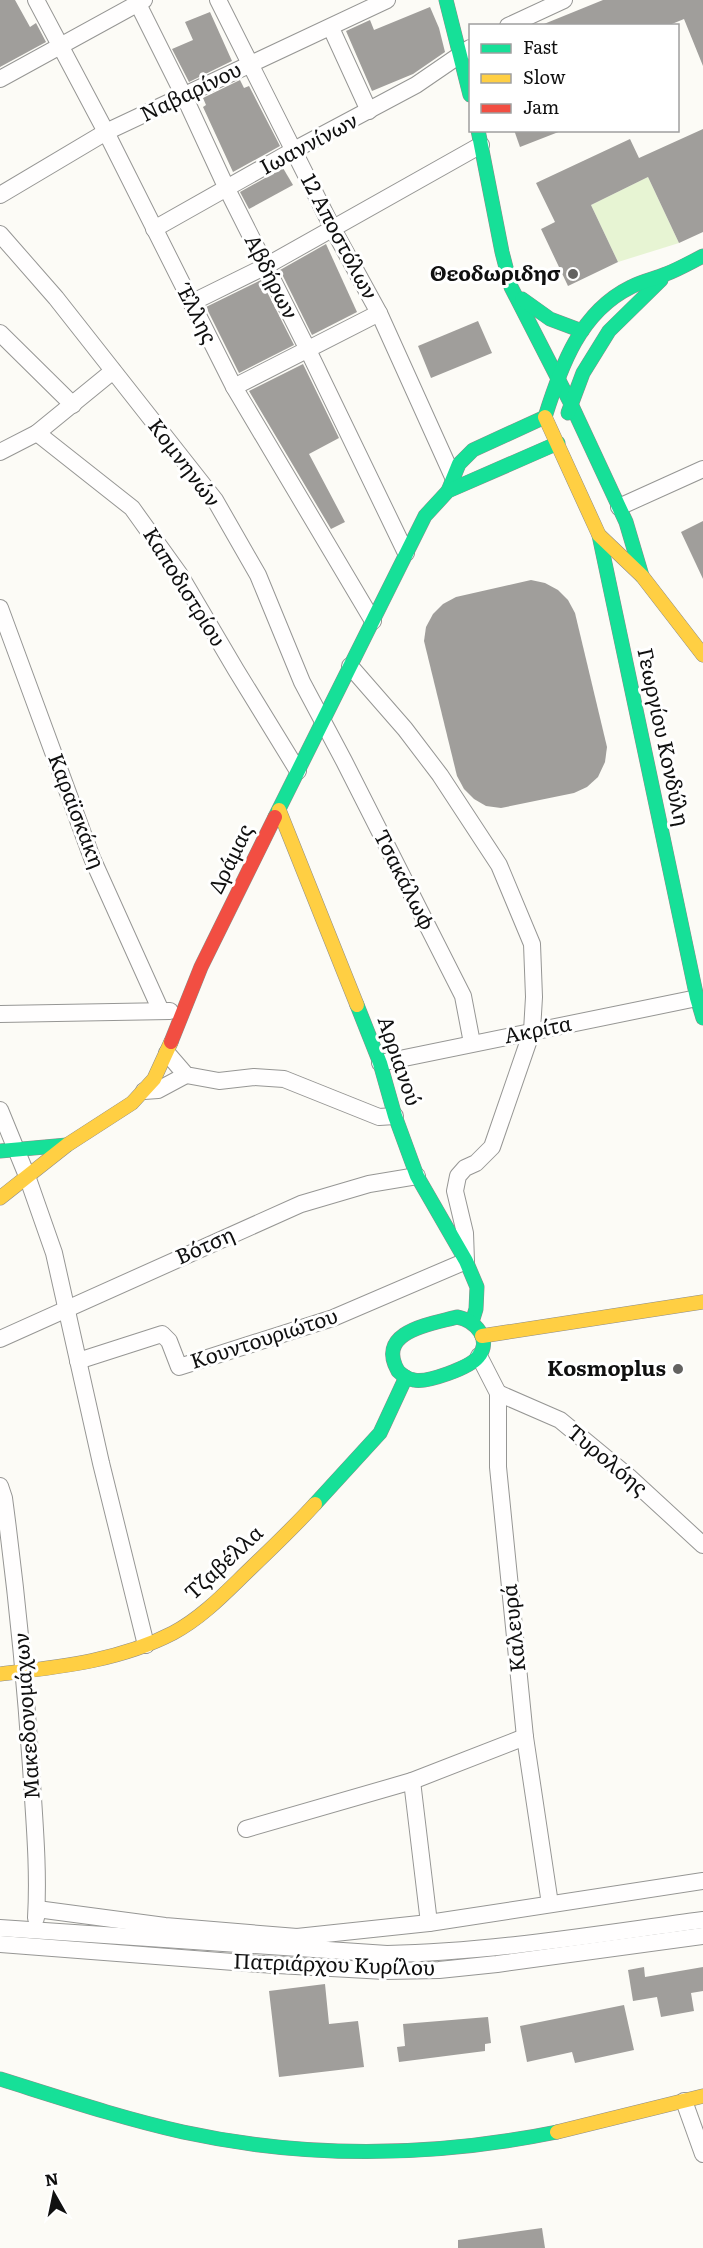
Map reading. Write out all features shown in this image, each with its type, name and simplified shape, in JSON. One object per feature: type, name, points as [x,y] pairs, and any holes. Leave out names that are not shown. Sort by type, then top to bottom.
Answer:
[{"type":"street","name":"Έλλης","points":[[36,0],[106,132],[234,387],[374,621]]},
{"type":"street","name":"12 Αποστόλων","points":[[218,0],[333,229],[379,313],[450,484]]},
{"type":"street","name":"Ναβαρίνου","points":[[0,195],[106,132],[387,0]]},
{"type":"street","points":[[446,0],[466,52],[469,78]]},
{"type":"street","points":[[512,24],[564,0]]},
{"type":"street","points":[[0,79],[139,1]]},
{"type":"street","name":"Αβδήρων","points":[[139,1],[226,189],[307,348],[406,553]]},
{"type":"street","points":[[331,28],[369,111]]},
{"type":"street","name":"Ιωαννίνων","points":[[154,229],[416,85],[466,52]]},
{"type":"street","points":[[191,303],[266,266],[333,229],[480,138],[511,287],[571,404],[626,522],[642,576]]},
{"type":"street","name":"Κομνηνών","points":[[0,234],[56,298],[215,500],[258,575],[302,682],[323,721]]},
{"type":"street","points":[[703,256],[669,273],[628,288],[603,304],[570,349],[557,377],[545,417],[599,535],[642,576],[703,655]]},
{"type":"street","points":[[558,442],[583,373],[609,331],[669,273]]},
{"type":"street","points":[[511,287],[536,313],[550,321],[582,331]]},
{"type":"street","points":[[234,387],[379,313]]},
{"type":"street","points":[[0,333],[73,405]]},
{"type":"street","points":[[0,452],[37,433],[113,371]]},
{"type":"street","name":"Δράμας","points":[[0,1198],[67,1145],[120,1111],[144,1091],[154,1079],[167,1053],[201,967],[425,516],[450,484],[459,464],[473,450],[545,417]]},
{"type":"street","name":"Καποδιστρίου","points":[[37,433],[132,508],[180,575],[298,771]]},
{"type":"street","name":"Δράμας","points":[[450,484],[558,442]]},
{"type":"street","points":[[619,507],[703,469]]},
{"type":"street","name":"Γεωργίου Κονδύλη","points":[[599,535],[703,1018]]},
{"type":"street","name":"Καραϊσκάκη","points":[[0,608],[92,858],[161,1011]]},
{"type":"street","points":[[350,666],[405,729],[433,766],[498,865],[532,944],[534,997],[531,1031],[492,1147],[458,1176],[455,1191],[465,1233],[466,1261]]},
{"type":"street","name":"Τσακάλωφ","points":[[323,721],[463,996],[472,1043]]},
{"type":"street","name":"Αρριανού","points":[[279,810],[380,1063],[395,1116],[417,1176],[466,1261],[477,1287],[476,1309],[472,1322]]},
{"type":"street","name":"Ακρίτα","points":[[380,1063],[697,998]]},
{"type":"street","points":[[0,1014],[183,1011]]},
{"type":"street","points":[[167,1053],[186,1075]]},
{"type":"street","points":[[144,1091],[158,1090],[186,1075],[219,1081],[254,1077],[284,1079],[379,1117],[395,1116]]},
{"type":"street","points":[[0,1110],[8,1150],[27,1176],[50,1242],[146,1645]]},
{"type":"street","points":[[8,1150],[67,1145]]},
{"type":"street","name":"Βότση","points":[[0,1339],[301,1204],[369,1184],[417,1176]]},
{"type":"street","name":"Κουντουριώτου","points":[[78,1361],[162,1334],[169,1341],[179,1367],[333,1318],[466,1261]]},
{"type":"street","points":[[482,1336],[703,1302]]},
{"type":"street","points":[[457,1317],[472,1322],[482,1336],[483,1345],[479,1356],[468,1366],[422,1380],[405,1377],[394,1365],[392,1357],[396,1341],[408,1330],[457,1317]]},
{"type":"street","name":"Καλευρά","points":[[479,1356],[498,1393],[498,1467],[525,1737],[550,1904]]},
{"type":"street","name":"Τζαβέλλα","points":[[0,1674],[25,1673],[92,1661],[146,1645],[172,1634],[217,1601],[299,1521],[380,1433],[405,1377]]},
{"type":"street","name":"Τυρολόης","points":[[498,1393],[560,1420],[629,1477],[703,1545]]},
{"type":"street","name":"Μακεδονομάχων","points":[[0,1486],[4,1498],[25,1673],[38,1867],[35,1939]]},
{"type":"street","points":[[246,1829],[412,1781],[525,1737]]},
{"type":"street","points":[[412,1781],[429,1923]]},
{"type":"street","points":[[37,1909],[165,1926],[297,1937],[429,1923],[703,1881]]},
{"type":"street","name":"Πατριάρχου Κυρίλου","points":[[0,1928],[35,1939],[260,1964],[385,1971],[440,1970],[496,1956],[703,1920]]},
{"type":"street","name":"Πατριάρχου Κυρίλου","points":[[0,1944],[35,1939],[387,1954],[436,1953],[496,1956],[703,1936]]},
{"type":"street","points":[[260,1964],[262,1947]]},
{"type":"street","points":[[0,2079],[139,2121],[209,2137],[291,2148],[362,2151],[427,2149],[503,2142],[600,2122],[703,2096]]},
{"type":"street","points":[[684,2101],[703,2154]]},
{"type":"green space","points":[[648,177],[679,243],[618,262],[591,205]]},
{"type":"building","points":[[0,0],[15,0],[30,27],[36,23],[46,42],[0,67]]},
{"type":"building","points":[[603,0],[703,0],[703,66],[684,19],[672,24],[544,24]]},
{"type":"building","points":[[430,7],[439,28],[445,52],[413,74],[372,91],[346,31],[370,20],[374,30]]},
{"type":"building","points":[[210,12],[232,61],[189,82],[172,49],[193,40],[185,22]]},
{"type":"building","points":[[240,80],[244,88],[249,86],[280,146],[233,172],[203,107],[206,105],[203,98]]},
{"type":"building","points":[[703,129],[703,232],[679,243],[648,177],[591,205],[618,262],[568,286],[541,229],[555,222],[536,183],[630,139],[639,158]]},
{"type":"building","points":[[515,132],[558,132],[520,147]]},
{"type":"building","points":[[283,168],[293,185],[249,209],[240,192]]},
{"type":"building","points":[[326,244],[357,312],[312,335],[280,270]]},
{"type":"building","points":[[261,280],[294,345],[239,373],[206,307]]},
{"type":"building","points":[[478,321],[492,353],[431,378],[418,346]]},
{"type":"building","points":[[303,364],[339,438],[309,454],[345,522],[331,529],[249,391]]},
{"type":"building","points":[[703,521],[703,579],[681,532]]},
{"type":"building","points":[[531,580],[545,583],[558,590],[568,600],[575,613],[607,747],[605,762],[598,777],[587,787],[574,793],[501,808],[486,806],[464,789],[457,776],[424,641],[426,627],[433,614],[443,604],[456,597]]},
{"type":"building","points":[[644,1967],[645,1977],[703,1967],[703,1991],[691,1993],[694,2011],[661,2017],[657,1997],[633,2001],[628,1970]]},
{"type":"building","points":[[325,1984],[329,2024],[358,2021],[364,2067],[279,2077],[269,1991]]},
{"type":"building","points":[[624,2005],[634,2050],[575,2063],[572,2052],[527,2062],[520,2026]]},
{"type":"building","points":[[488,2017],[491,2043],[485,2044],[485,2051],[399,2062],[397,2047],[405,2046],[403,2024]]},
{"type":"building","points":[[542,2228],[545,2248],[458,2248],[458,2240]]},
{"type":"traffic: fast","points":[[446,0],[469,91]]},
{"type":"traffic: fast","points":[[478,132],[511,287],[571,404],[626,522],[642,576]]},
{"type":"traffic: fast","points":[[545,417],[566,360],[575,342],[598,311],[631,287],[671,272],[703,256]]},
{"type":"traffic: fast","points":[[568,413],[583,373],[609,331],[661,280]]},
{"type":"traffic: fast","points":[[522,299],[550,319],[582,331]]},
{"type":"traffic: fast","points":[[448,491],[459,464],[473,450],[545,417]]},
{"type":"traffic: fast","points":[[275,817],[425,516],[448,491],[558,443]]},
{"type":"traffic: fast","points":[[599,535],[703,1018]]},
{"type":"traffic: fast","points":[[357,1005],[380,1063],[395,1116],[417,1176],[466,1261],[477,1287],[476,1309],[472,1322]]},
{"type":"traffic: fast","points":[[0,1151],[67,1145]]},
{"type":"traffic: fast","points":[[457,1317],[470,1322],[480,1332],[484,1344],[478,1357],[457,1370],[428,1379],[411,1379],[398,1371],[393,1357],[394,1347],[400,1338],[421,1327],[457,1317]]},
{"type":"traffic: fast","points":[[315,1504],[380,1433],[406,1377]]},
{"type":"traffic: fast","points":[[0,2079],[183,2132],[276,2147],[370,2152],[417,2150],[464,2146],[557,2132]]},
{"type":"traffic: slow","points":[[545,417],[599,535],[642,576],[703,655]]},
{"type":"traffic: slow","points":[[279,810],[357,1005]]},
{"type":"traffic: slow","points":[[0,1198],[67,1145],[132,1103],[154,1079],[171,1042]]},
{"type":"traffic: slow","points":[[482,1336],[703,1302]]},
{"type":"traffic: slow","points":[[0,1674],[110,1656],[152,1643],[173,1633],[214,1604],[315,1504]]},
{"type":"traffic: slow","points":[[557,2132],[703,2096]]},
{"type":"traffic: jam","points":[[171,1042],[201,967],[275,817]]},
{"type":"place","name":"Θεοδωριδησ","points":[[573,274]]},
{"type":"place","name":"Kosmoplus","points":[[678,1369]]}]
